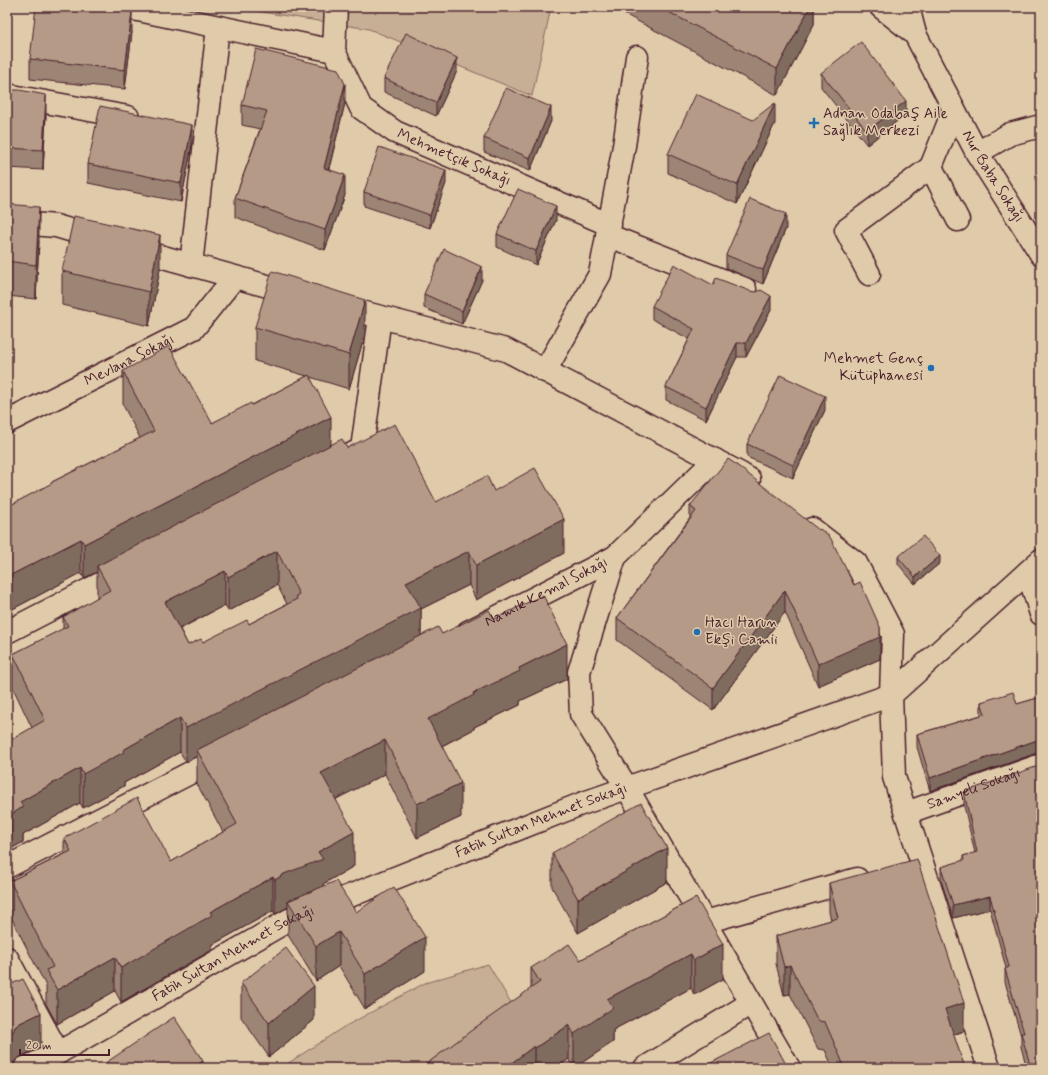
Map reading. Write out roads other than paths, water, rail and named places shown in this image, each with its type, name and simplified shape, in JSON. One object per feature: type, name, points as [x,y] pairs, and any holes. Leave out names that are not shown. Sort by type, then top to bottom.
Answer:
[{"type":"street","points":[[124,7],[334,51],[336,7]]},
{"type":"street","points":[[881,7],[915,34]]},
{"type":"street","points":[[908,7],[915,34]]},
{"type":"street","points":[[192,265],[218,27]]},
{"type":"street","name":"Nur Baba Sokağı","points":[[915,34],[977,153],[1041,254]]},
{"type":"street","name":"Mehmetçik Sokağı","points":[[334,51],[361,108],[395,132],[608,230],[755,293]]},
{"type":"street","points":[[545,371],[600,274],[624,146],[638,57]]},
{"type":"street","points":[[7,95],[145,120]]},
{"type":"street","points":[[869,274],[846,230],[931,167],[954,109]]},
{"type":"street","points":[[977,153],[1010,134],[1041,126]]},
{"type":"street","points":[[184,127],[206,131]]},
{"type":"street","points":[[931,167],[958,220]]},
{"type":"street","points":[[7,222],[56,226],[234,278],[506,350],[741,474],[765,492]]},
{"type":"street","name":"Mevlana Sokağı","points":[[7,422],[194,328],[234,278]]},
{"type":"street","points":[[326,467],[362,449],[380,317]]},
{"type":"street","points":[[715,460],[615,556],[578,672],[581,714],[627,788],[789,1068]]},
{"type":"street","points":[[795,516],[856,563],[893,634],[891,695],[894,777],[989,1068]]},
{"type":"street","name":"Namık Kemal Sokağı","points":[[452,640],[615,556]]},
{"type":"street","points":[[7,632],[142,563]]},
{"type":"street","points":[[1035,566],[1041,614]]},
{"type":"street","name":"Fatih Sultan Mehmet Sokağı","points":[[25,1068],[58,1053],[289,920],[581,804],[891,695],[1035,566]]},
{"type":"street","points":[[7,867],[240,748]]},
{"type":"street","name":"Samyeli Sokağı","points":[[906,813],[1041,765]]},
{"type":"street","points":[[899,867],[921,861]]},
{"type":"street","points":[[705,922],[876,874]]},
{"type":"street","points":[[7,958],[58,1053]]},
{"type":"street","points":[[645,1068],[751,1003]]},
{"type":"place","name":"Adnan Odabaş Aile Sağlık Merkezi","points":[[814,123]]},
{"type":"place","name":"Mehmet Genç Kütüphanesi","points":[[931,368]]},
{"type":"place","name":"Hacı Harun Ekşi Camii","points":[[697,632]]}]
